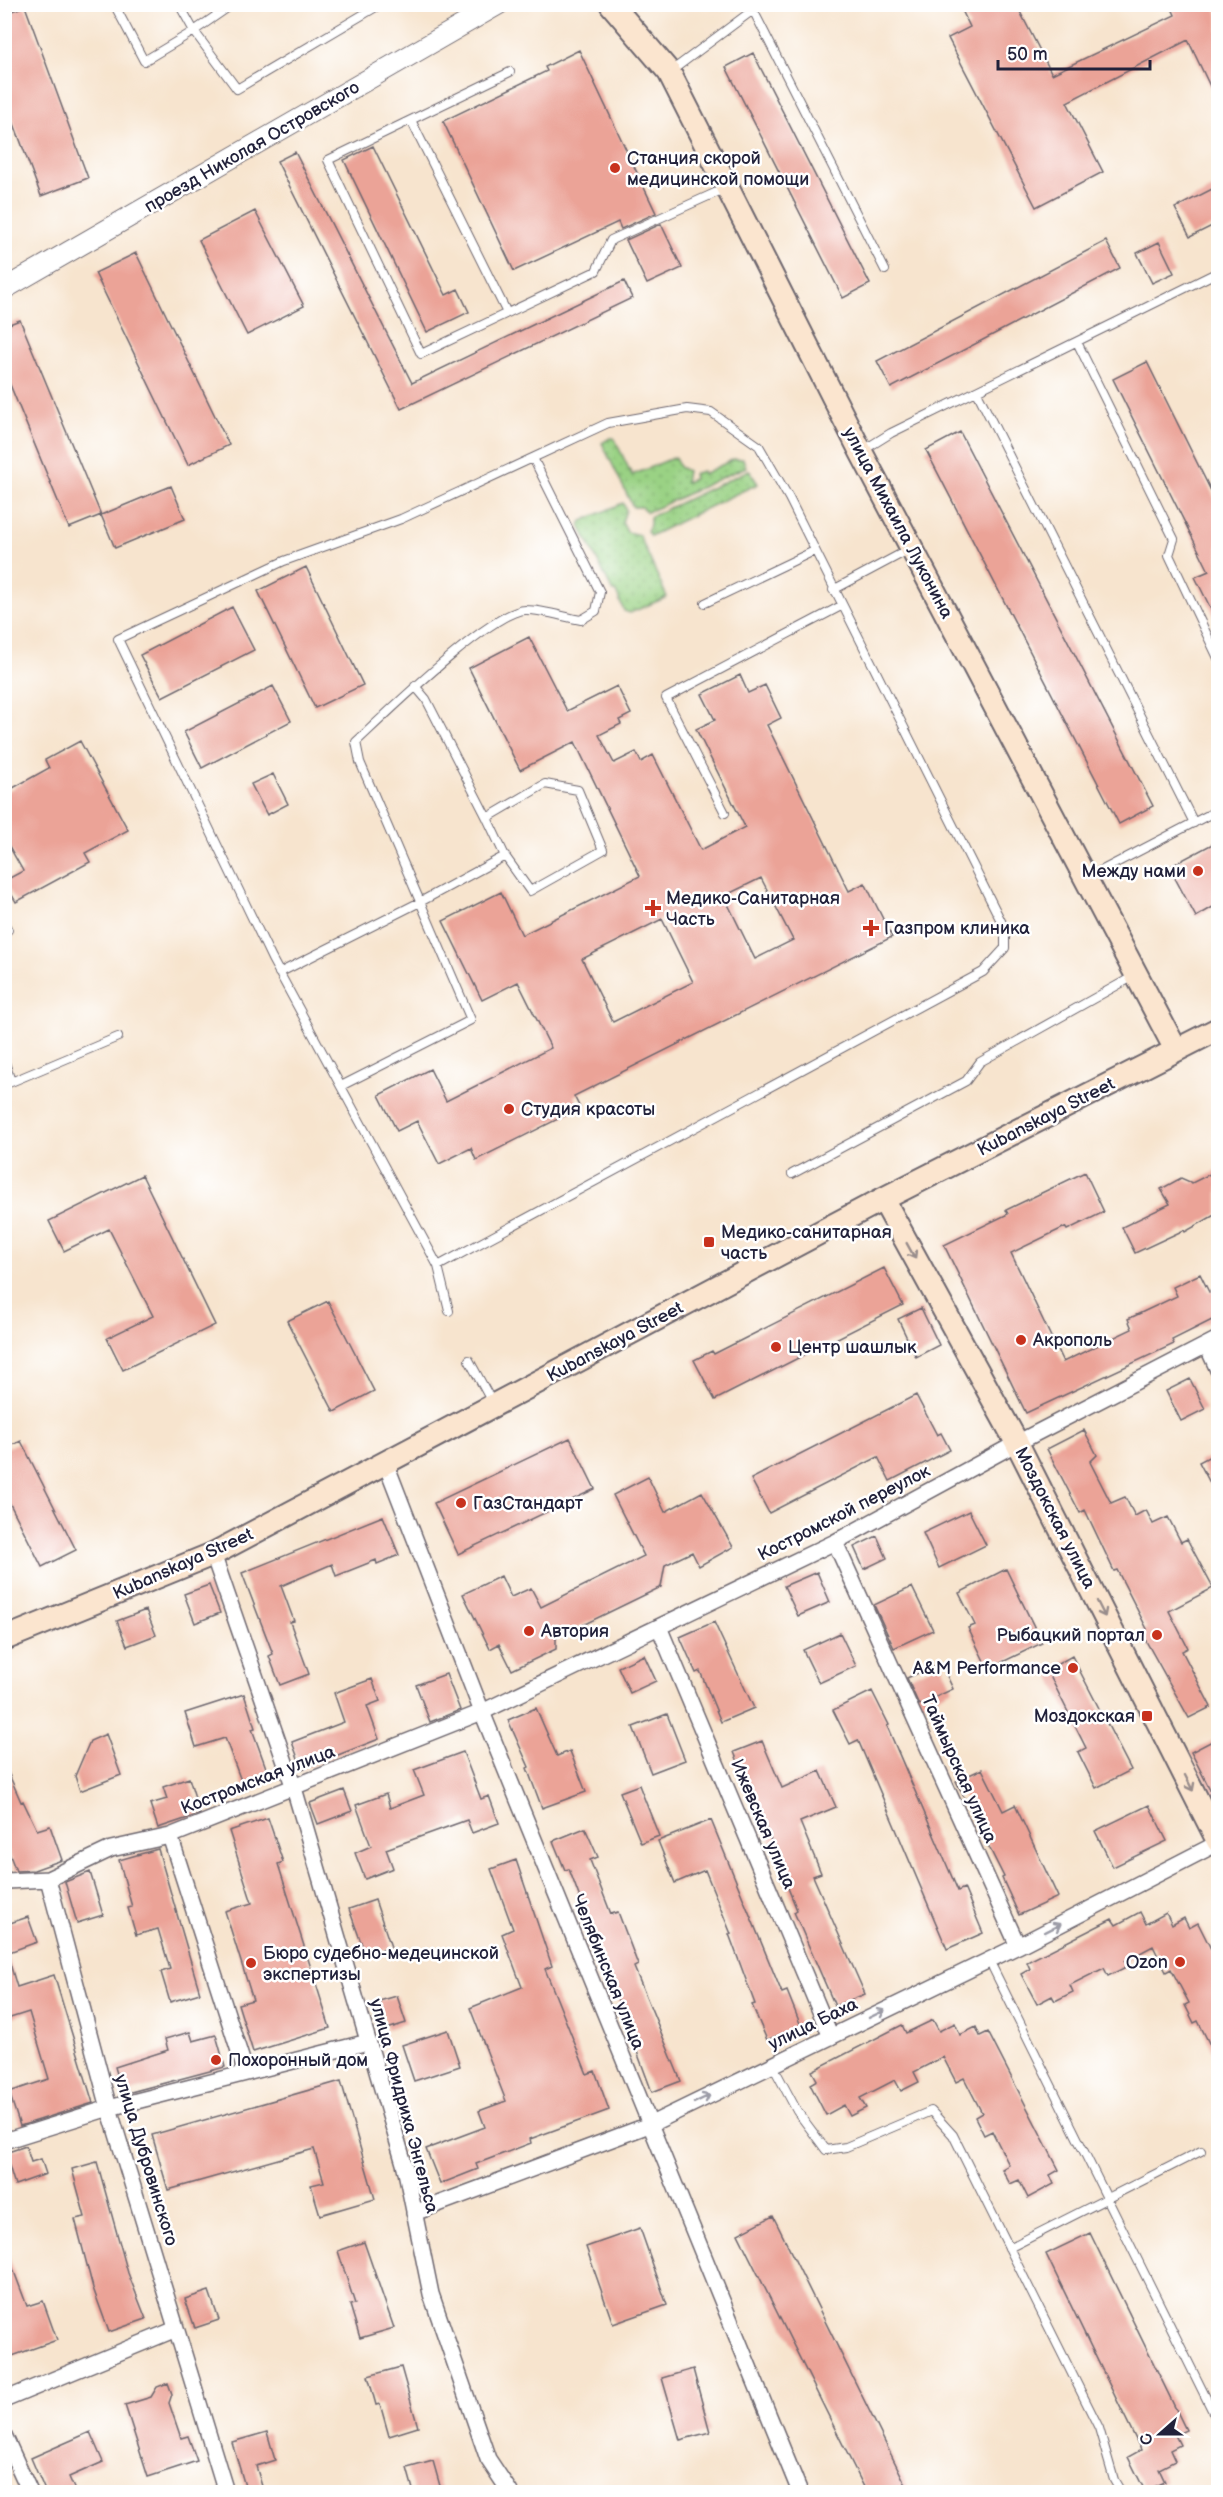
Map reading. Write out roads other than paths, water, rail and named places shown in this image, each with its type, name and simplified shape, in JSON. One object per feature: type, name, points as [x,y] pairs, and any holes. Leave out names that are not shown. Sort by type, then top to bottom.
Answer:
[{"type":"main road","name":"улица Михаила Луконина","points":[[611,4],[669,72],[861,452],[1176,1050]]},
{"type":"main road","name":"Kubanskaya Street","points":[[4,1640],[213,1554],[883,1199],[1218,1029]]},
{"type":"main road","name":"Моздокская улица","points":[[883,1199],[1017,1443],[1218,1842]]},
{"type":"street","name":"проезд Николая Островского","points":[[4,290],[499,4]]},
{"type":"street","name":"Костромской переулок","points":[[482,1712],[835,1542],[1017,1443],[1213,1343]]},
{"type":"street","points":[[1213,1343],[1218,1370]]},
{"type":"street","name":"Челябинская улица","points":[[386,1464],[482,1712],[800,2493]]},
{"type":"street","name":"Таймырская улица","points":[[835,1542],[1017,1946]]},
{"type":"street","name":"улица Фридриха Энгельса","points":[[213,1554],[294,1788],[405,2167],[431,2294],[488,2459],[510,2493]]},
{"type":"street","name":"Ижевская улица","points":[[659,1627],[831,2037]]},
{"type":"street","name":"Костромская улица","points":[[48,1879],[111,1849],[170,1836],[482,1712]]},
{"type":"street","points":[[170,1836],[246,2073]]},
{"type":"street","name":"улица Баха","points":[[414,2213],[649,2125],[989,1960],[1218,1842]]},
{"type":"street","points":[[4,1878],[7,1881],[48,1879]]},
{"type":"street","name":"улица Дубровинского","points":[[48,1879],[109,2108],[226,2493]]},
{"type":"street","points":[[4,2141],[109,2108],[368,2042]]},
{"type":"street","points":[[4,2400],[176,2330]]},
{"type":"street","points":[[6,2443],[30,2493]]},
{"type":"lane","points":[[114,4],[144,61],[233,4]]},
{"type":"lane","points":[[179,4],[194,31],[237,89],[381,4]]},
{"type":"lane","points":[[669,72],[751,7],[761,4]]},
{"type":"lane","points":[[751,7],[885,270]]},
{"type":"lane","points":[[510,72],[328,160],[421,354],[596,271],[611,240],[727,188]]},
{"type":"lane","points":[[411,120],[507,313]]},
{"type":"lane","points":[[861,452],[891,433],[1218,272]]},
{"type":"lane","points":[[1077,342],[1174,539],[1169,555],[1218,658]]},
{"type":"lane","points":[[977,392],[1194,823]]},
{"type":"lane","points":[[438,1266],[982,972],[1005,948],[1005,929],[759,446],[711,412],[687,409],[608,423],[401,519],[284,561],[118,639],[279,973],[438,1266],[449,1311]]},
{"type":"lane","points":[[341,1086],[471,1020],[360,762],[356,742],[440,663],[501,620],[524,610],[581,620],[596,611],[600,592],[533,458]]},
{"type":"lane","points":[[833,590],[911,548]]},
{"type":"lane","points":[[705,603],[814,551]]},
{"type":"lane","points":[[725,813],[666,698],[841,606]]},
{"type":"lane","points":[[415,686],[426,699],[505,856],[530,891],[603,850],[578,790],[545,784],[487,818]]},
{"type":"lane","points":[[1085,879],[1218,810]]},
{"type":"lane","points":[[279,973],[505,856]]},
{"type":"lane","points":[[4,923],[8,930],[4,932]]},
{"type":"lane","points":[[792,1174],[966,1081],[980,1062],[1136,975]]},
{"type":"lane","points":[[4,1059],[8,1084],[118,1037]]},
{"type":"lane","points":[[470,1360],[494,1406]]},
{"type":"lane","points":[[989,1960],[1218,2422]]},
{"type":"lane","points":[[773,2066],[797,2111],[825,2150],[846,2148],[930,2111],[953,2135],[1100,2428],[1114,2480],[1121,2493]]},
{"type":"lane","points":[[1010,2248],[1201,2151]]},
{"type":"place","name":"Станция скорой медицинской помощи","points":[[615,168]]},
{"type":"place","name":"Между нами","points":[[1198,871]]},
{"type":"place","name":"Медико-Санитарная Часть","points":[[653,908]]},
{"type":"place","name":"Газпром клиника","points":[[871,928]]},
{"type":"place","name":"Студия красоты","points":[[509,1109]]},
{"type":"place","name":"Медико-санитарная часть","points":[[709,1242]]},
{"type":"place","name":"Акрополь","points":[[1021,1340]]},
{"type":"place","name":"Центр шашлык","points":[[776,1347]]},
{"type":"place","name":"ГазСтандарт","points":[[461,1503]]},
{"type":"place","name":"Автория","points":[[529,1631]]},
{"type":"place","name":"Рыбацкий портал","points":[[1157,1635]]},
{"type":"place","name":"A&M Performance","points":[[1073,1668]]},
{"type":"place","name":"Моздокская","points":[[1147,1716]]},
{"type":"place","name":"Ozon","points":[[1180,1962]]},
{"type":"place","name":"Бюро судебно-медецинской экспертизы","points":[[251,1963]]},
{"type":"place","name":"Похоронный дом","points":[[216,2060]]}]
